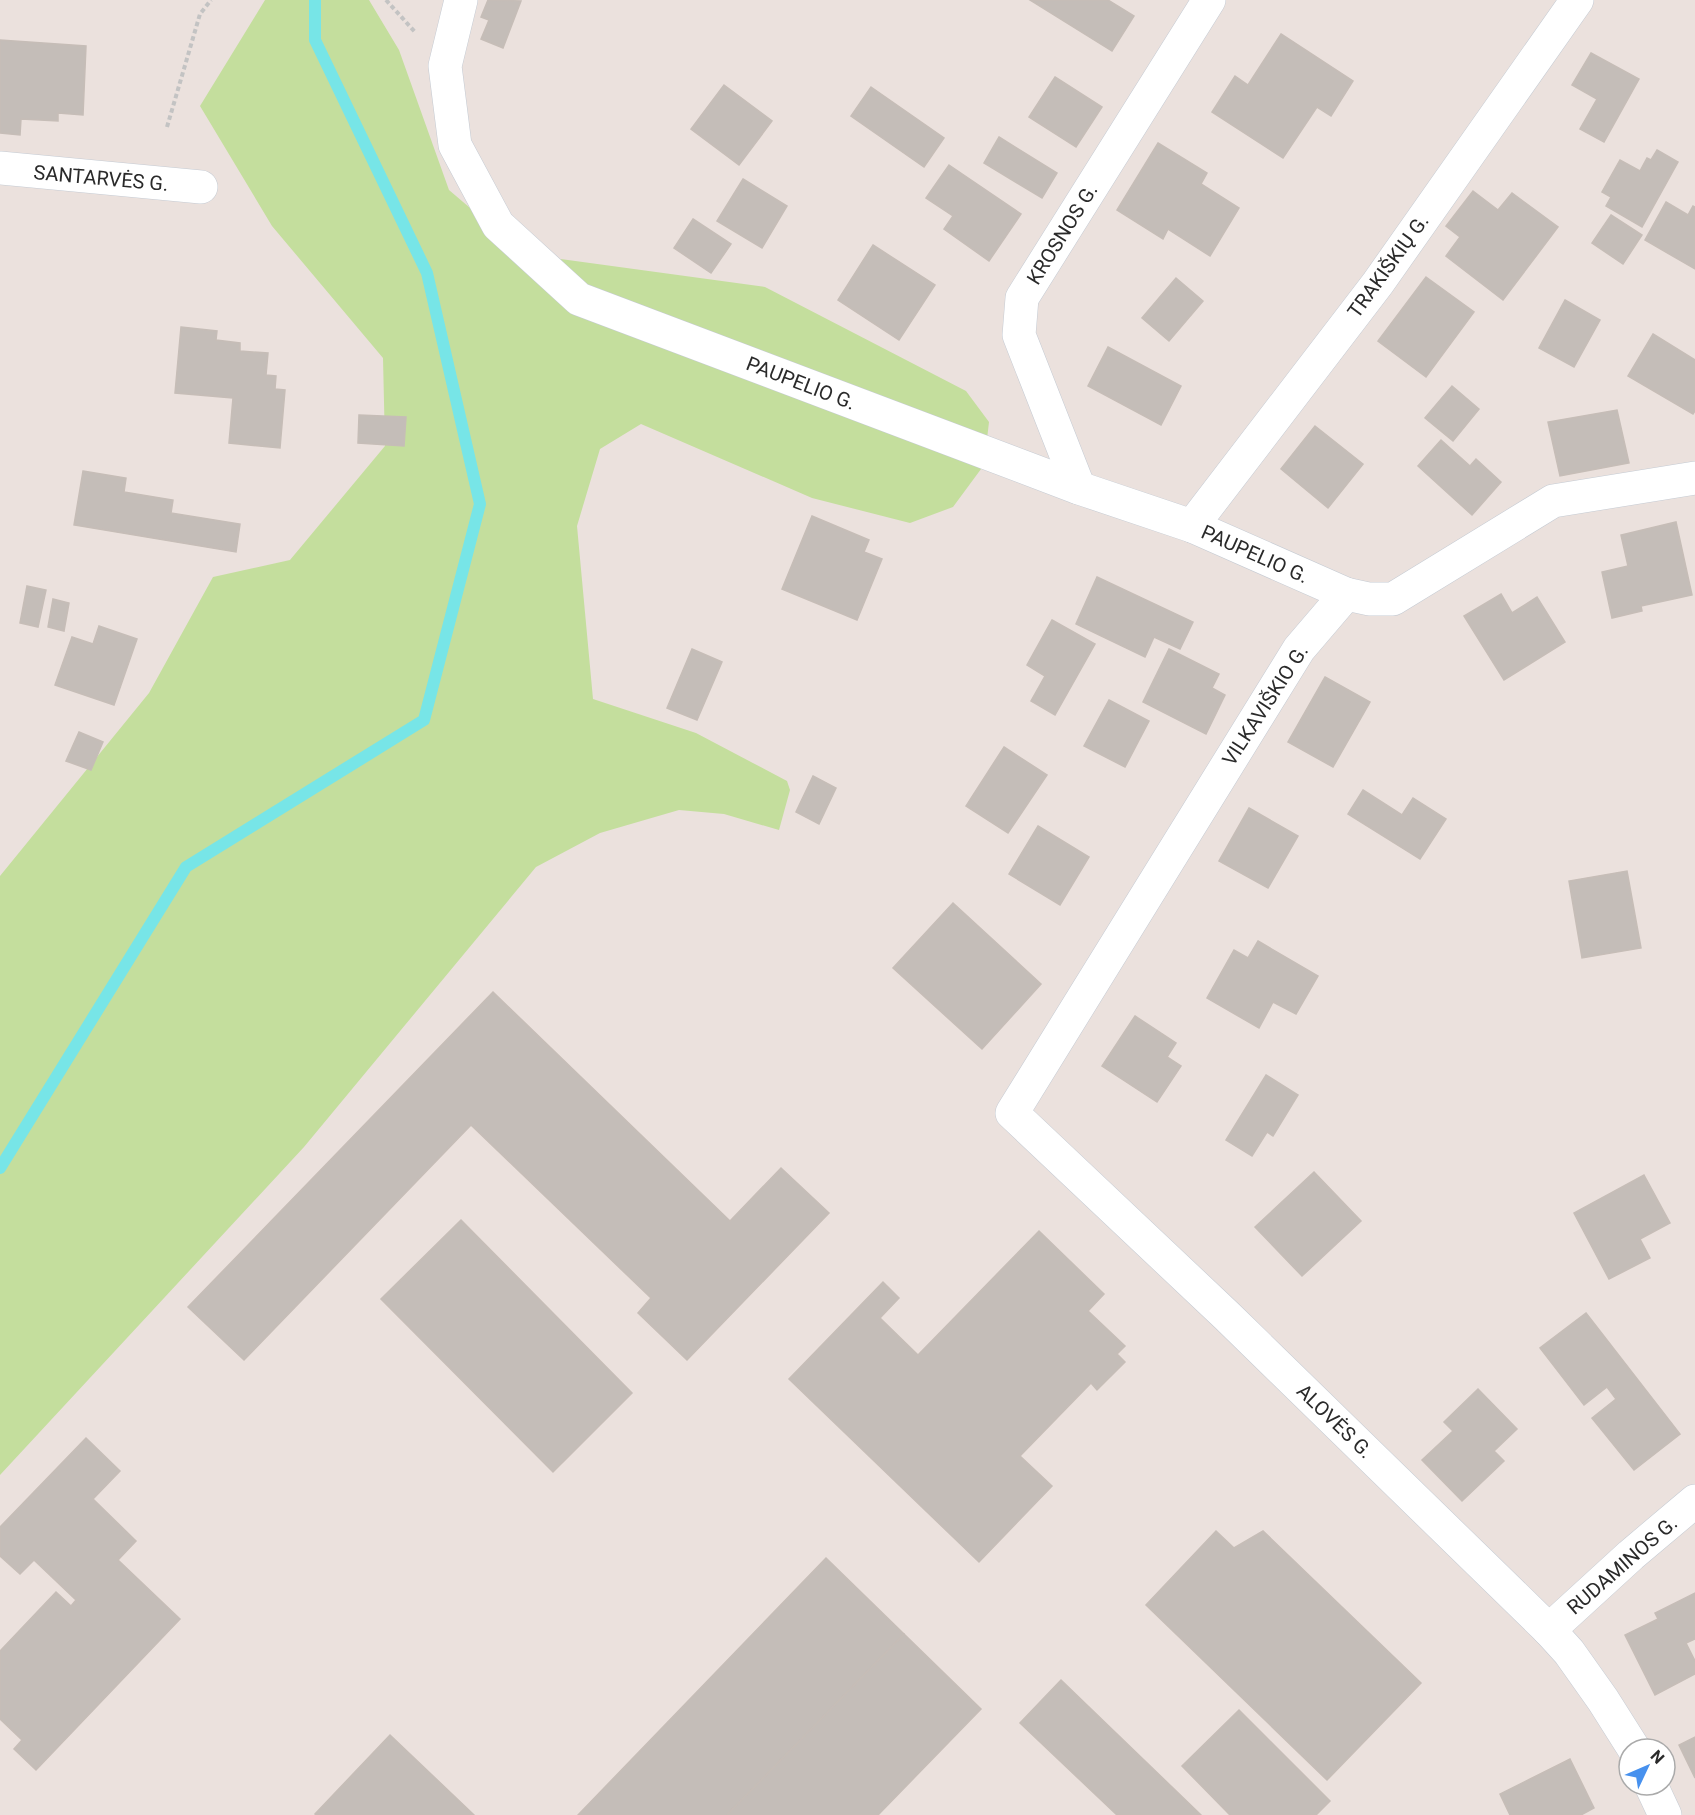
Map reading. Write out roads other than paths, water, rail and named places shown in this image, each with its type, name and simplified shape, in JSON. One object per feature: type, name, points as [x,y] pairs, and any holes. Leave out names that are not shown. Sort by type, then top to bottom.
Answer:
[{"type":"street","name":"PAUPELIO G.","points":[[461,0],[445,66],[455,145],[498,225],[579,299],[1079,488],[1192,526],[1346,594]]},
{"type":"street","name":"KROSNOS G.","points":[[1079,488],[1019,335],[1022,298],[1209,0]]},
{"type":"street","name":"TRAKIŠKIŲ G.","points":[[1192,526],[1378,283],[1577,0]]},
{"type":"street","name":"SANTARVĖS G.","points":[[0,168],[201,187]]},
{"type":"street","points":[[1346,594],[1370,599],[1393,599],[1553,501],[1695,478]]},
{"type":"street","name":"VILKAVIŠKIO G.","points":[[1011,1113],[1299,649],[1346,594]]},
{"type":"street","name":"ALOVĖS G.","points":[[1011,1113],[1227,1316],[1549,1629],[1604,1700],[1627,1737]]},
{"type":"street","name":"RUDAMINOS G.","points":[[1549,1629],[1695,1501]]},
{"type":"street","points":[[1657,1797],[1665,1815]]},
{"type":"waterway","points":[[0,1168],[186,867],[424,720],[480,504],[427,273],[315,40],[315,0]]}]
